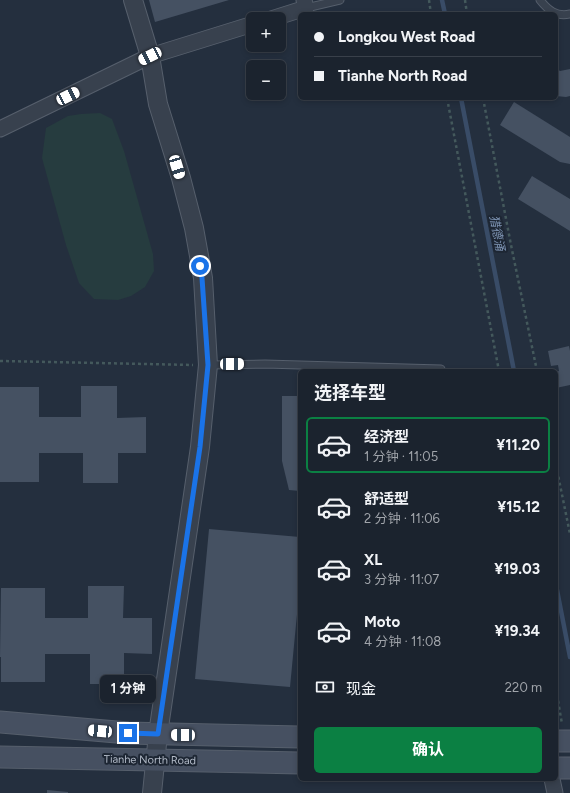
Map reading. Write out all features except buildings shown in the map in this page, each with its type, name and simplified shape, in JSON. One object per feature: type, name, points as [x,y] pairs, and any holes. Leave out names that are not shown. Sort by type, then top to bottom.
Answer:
[{"type":"main road","points":[[0,722],[128,733],[298,737]]},
{"type":"main road","name":"Tianhe North Road","points":[[0,757],[298,763]]},
{"type":"street","points":[[133,0],[150,56],[158,104],[181,178],[194,228],[202,278],[208,365],[200,447],[158,734],[152,793]]},
{"type":"street","points":[[286,12],[305,4]]},
{"type":"street","points":[[0,129],[150,56],[246,26]]},
{"type":"street","points":[[555,793],[562,771]]},
{"type":"lane","points":[[305,4],[340,0]]},
{"type":"lane","points":[[540,0],[548,10],[554,12]]},
{"type":"lane","points":[[558,13],[563,15],[570,14]]},
{"type":"lane","points":[[208,365],[265,364],[441,369]]},
{"type":"path","points":[[429,0],[431,12]]},
{"type":"path","points":[[465,0],[468,12]]},
{"type":"path","points":[[447,100],[499,369]]},
{"type":"path","points":[[483,100],[537,369]]},
{"type":"path","points":[[0,361],[208,365]]},
{"type":"path","points":[[558,476],[570,534]]},
{"type":"path","points":[[558,702],[564,741]]},
{"type":"green space","points":[[100,113],[112,119],[124,151],[153,254],[154,271],[145,287],[131,296],[118,300],[94,299],[79,283],[66,245],[42,158],[46,128],[68,116]]},
{"type":"waterway","name":"猎德涌","points":[[442,0],[445,12]]},
{"type":"waterway","name":"猎德涌","points":[[461,100],[514,369]]},
{"type":"waterway","name":"猎德涌","points":[[558,595],[570,657]]},
{"type":"route","points":[[128,733],[158,734],[200,447],[208,365],[200,266]]}]
